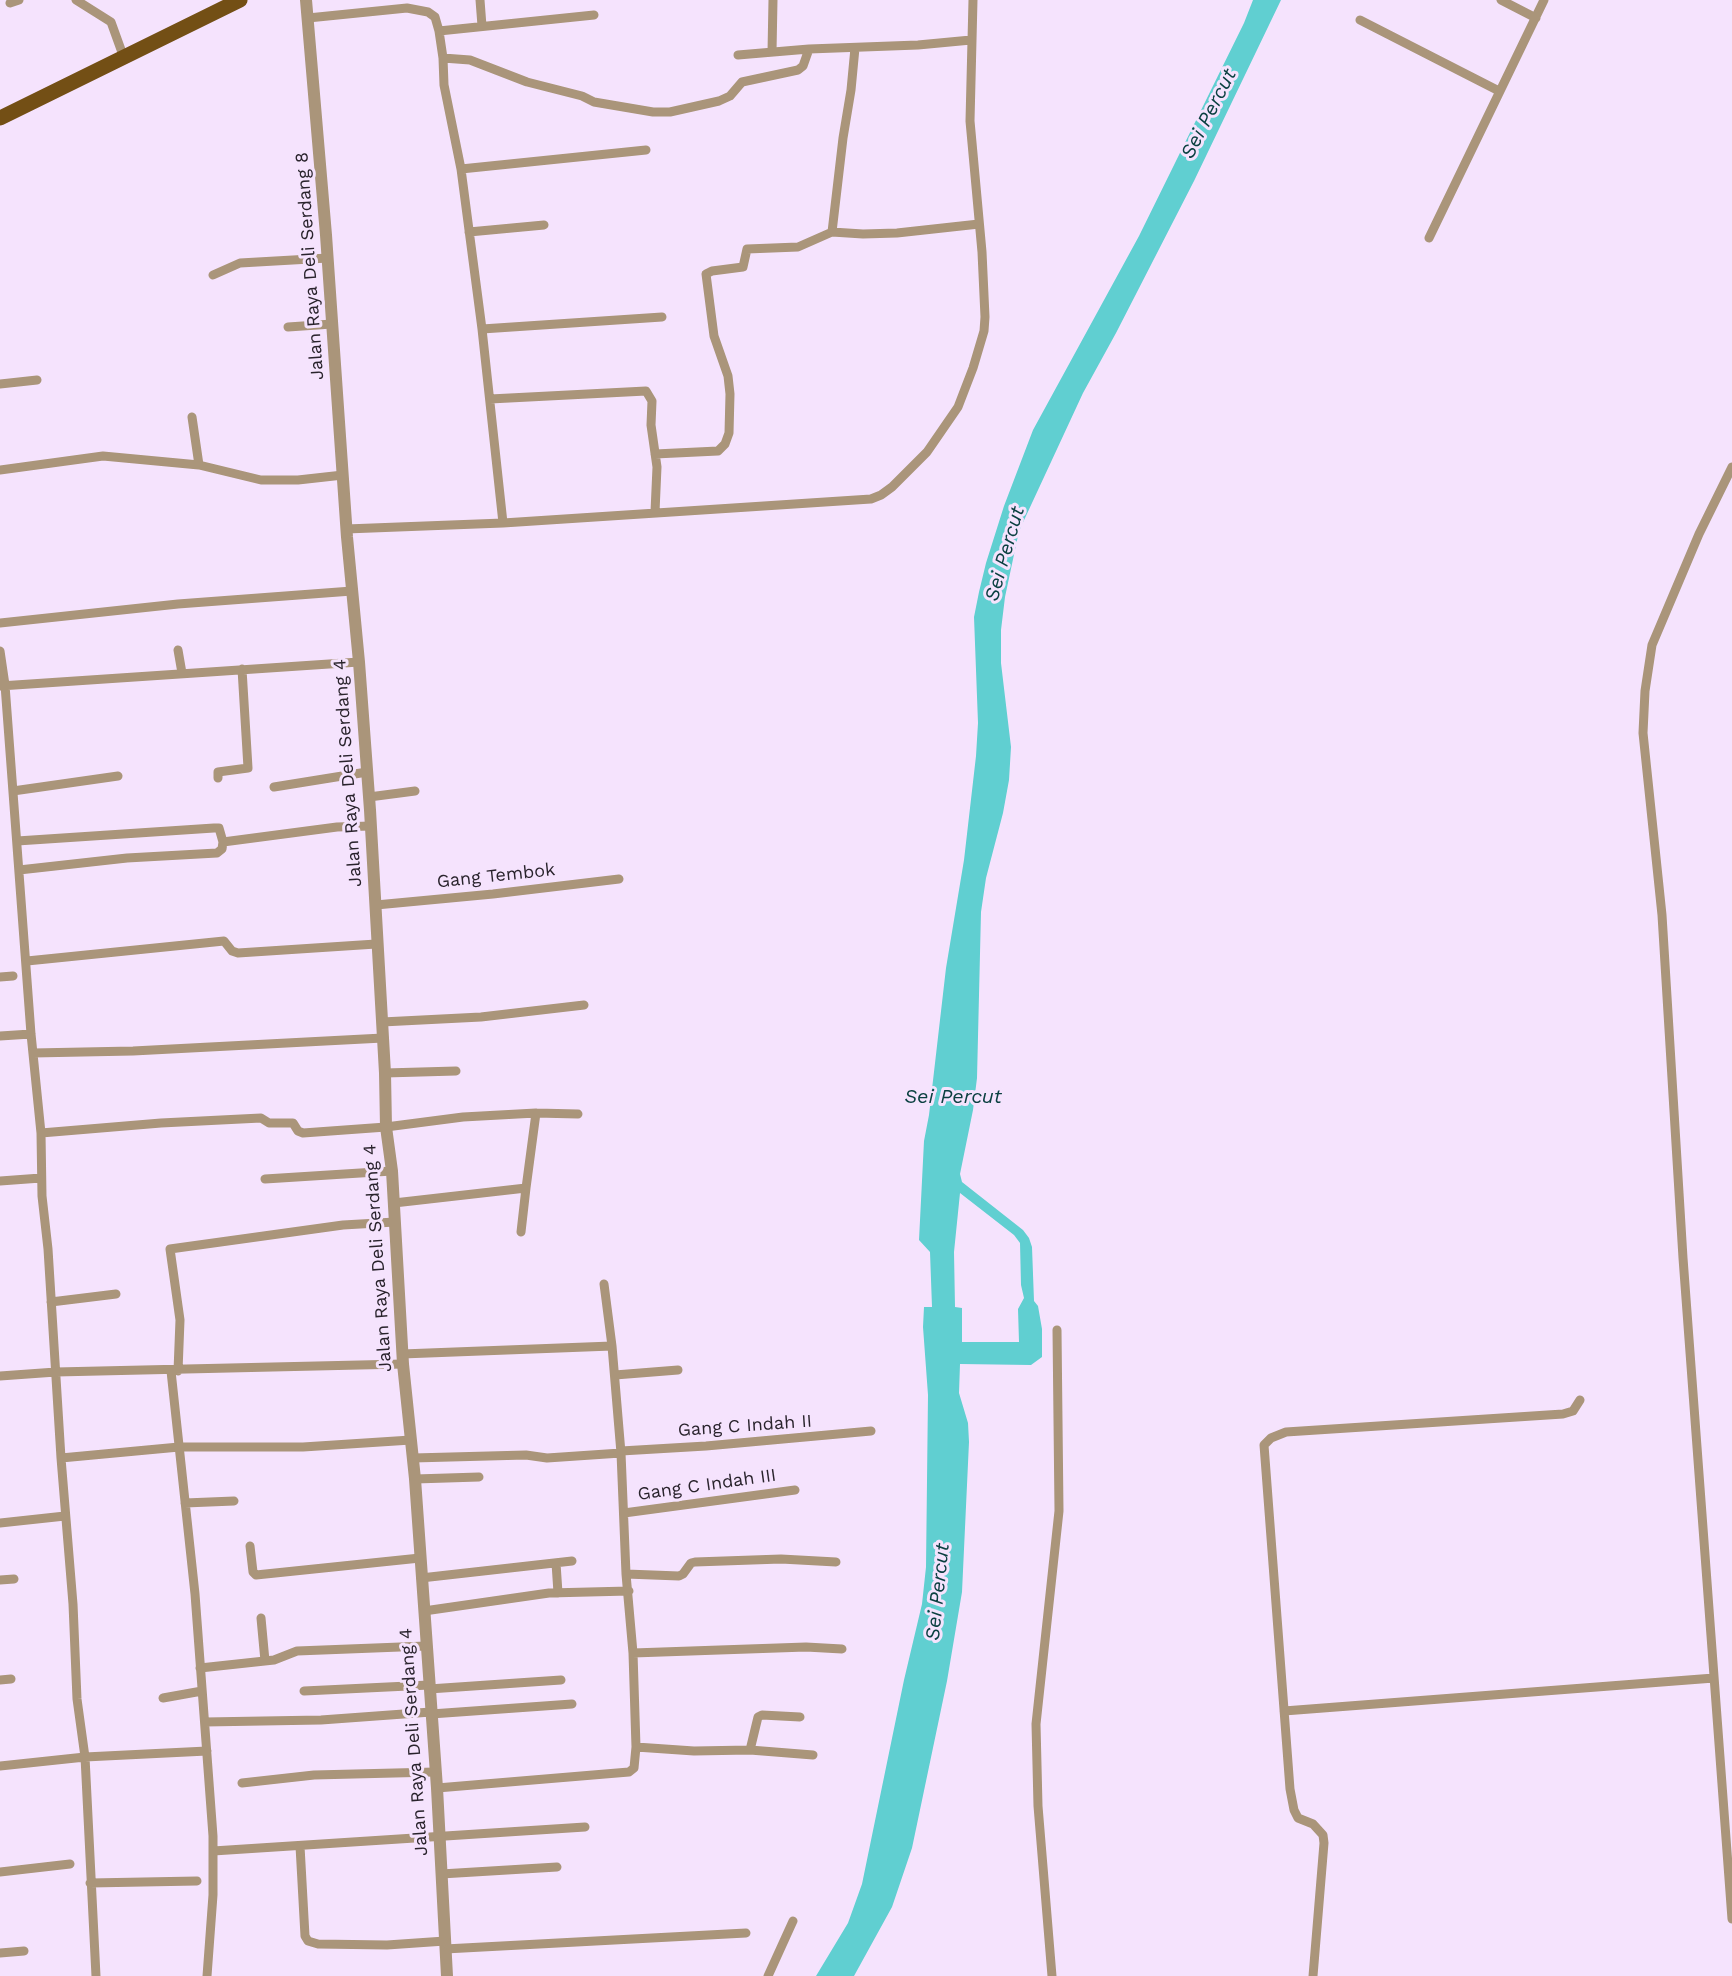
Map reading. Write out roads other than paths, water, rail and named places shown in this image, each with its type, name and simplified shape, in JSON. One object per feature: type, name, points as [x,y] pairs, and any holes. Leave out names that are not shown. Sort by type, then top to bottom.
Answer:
[{"type":"main road","points":[[0,118],[240,0]]},
{"type":"street","points":[[76,0],[110,21],[124,58]]},
{"type":"street","name":"Jalan Raya Deli Serdang 8","points":[[306,0],[328,258],[346,532]]},
{"type":"street","points":[[480,0],[482,26]]},
{"type":"street","points":[[772,52],[773,0]]},
{"type":"street","points":[[346,532],[871,499],[892,487],[927,452],[958,407],[984,331],[979,224],[970,121],[970,40],[973,0]]},
{"type":"street","points":[[1501,0],[1536,18]]},
{"type":"street","points":[[1429,238],[1545,0]]},
{"type":"street","points":[[308,18],[407,8],[432,14],[439,31],[444,85],[461,169],[482,329],[503,523]]},
{"type":"street","points":[[439,31],[594,15]]},
{"type":"street","points":[[1360,20],[1499,91]]},
{"type":"street","points":[[738,55],[970,40]]},
{"type":"street","points":[[832,232],[855,48]]},
{"type":"street","points":[[443,58],[470,60],[527,82],[582,96],[594,102],[653,112],[670,112],[719,101],[730,96],[742,82],[801,69],[809,49]]},
{"type":"street","points":[[461,169],[646,150]]},
{"type":"street","points":[[655,454],[718,451],[725,444],[729,433],[728,376],[714,336],[706,274],[712,271],[743,267],[747,249],[798,247],[832,232],[897,233],[979,224]]},
{"type":"street","points":[[469,232],[544,225]]},
{"type":"street","points":[[213,275],[240,263],[328,258]]},
{"type":"street","points":[[482,329],[662,317]]},
{"type":"street","points":[[288,327],[332,324]]},
{"type":"street","points":[[0,384],[37,380]]},
{"type":"street","points":[[490,399],[646,391],[652,401],[655,512]]},
{"type":"street","points":[[192,417],[199,465]]},
{"type":"street","points":[[0,470],[103,456],[199,465],[261,480],[298,480],[343,475]]},
{"type":"street","points":[[1732,467],[1699,534],[1652,645],[1645,691],[1643,733],[1662,915],[1683,1258],[1732,1920]]},
{"type":"street","name":"Jalan Raya Deli Serdang 4","points":[[346,532],[369,797],[386,1127],[392,1171],[403,1359],[415,1479],[437,1788],[447,1976]]},
{"type":"street","points":[[0,623],[178,604],[352,591]]},
{"type":"street","points":[[178,650],[182,673]]},
{"type":"street","points":[[0,651],[4,736],[13,791],[40,1133],[41,1178],[73,1604],[77,1699],[85,1757],[96,1976]]},
{"type":"street","points":[[3,686],[359,662]]},
{"type":"street","points":[[218,778],[218,772],[248,768],[242,669]]},
{"type":"street","points":[[274,787],[367,772]]},
{"type":"street","points":[[13,791],[118,776]]},
{"type":"street","points":[[369,797],[415,791]]},
{"type":"street","points":[[223,842],[337,827],[371,826]]},
{"type":"street","points":[[17,841],[219,828],[223,842],[222,849],[217,853],[127,858],[20,870]]},
{"type":"street","name":"Gang Tembok","points":[[376,905],[620,879]]},
{"type":"street","points":[[27,961],[224,941],[232,951],[238,953],[376,944]]},
{"type":"street","points":[[0,977],[13,976]]},
{"type":"street","points":[[382,1022],[481,1017],[584,1005]]},
{"type":"street","points":[[0,1036],[31,1034]]},
{"type":"street","points":[[33,1053],[383,1038]]},
{"type":"street","points":[[385,1073],[456,1071]]},
{"type":"street","points":[[40,1133],[259,1118],[269,1123],[293,1123],[298,1131],[303,1132],[536,1113],[578,1114]]},
{"type":"street","points":[[521,1232],[536,1113]]},
{"type":"street","points":[[265,1179],[392,1171]]},
{"type":"street","points":[[0,1181],[41,1178]]},
{"type":"street","points":[[394,1203],[526,1188]]},
{"type":"street","points":[[207,1976],[213,1851],[195,1594],[179,1448],[175,1371],[180,1320],[170,1249],[343,1226],[395,1222]]},
{"type":"street","points":[[437,1788],[629,1772],[634,1768],[636,1747],[633,1653],[626,1574],[621,1452],[604,1284]]},
{"type":"street","points":[[51,1302],[116,1294]]},
{"type":"street","points":[[1052,1976],[1038,1806],[1036,1724],[1059,1511],[1057,1330]]},
{"type":"street","points":[[0,1376],[56,1372],[175,1371],[612,1346]]},
{"type":"street","points":[[615,1375],[678,1370]]},
{"type":"street","points":[[1313,1976],[1324,1843],[1323,1835],[1313,1824],[1298,1818],[1290,1789],[1264,1445],[1271,1438],[1286,1432],[1563,1414],[1573,1411],[1580,1400]]},
{"type":"street","name":"Gang C Indah II","points":[[413,1458],[526,1455],[547,1458],[871,1431]]},
{"type":"street","points":[[61,1458],[179,1448],[303,1447],[411,1440]]},
{"type":"street","points":[[415,1479],[478,1477]]},
{"type":"street","name":"Gang C Indah III","points":[[624,1513],[795,1490]]},
{"type":"street","points":[[185,1503],[234,1501]]},
{"type":"street","points":[[0,1522],[65,1516]]},
{"type":"street","points":[[250,1546],[255,1575],[420,1558]]},
{"type":"street","points":[[626,1574],[679,1576],[691,1563],[695,1562],[781,1559],[836,1562]]},
{"type":"street","points":[[421,1578],[572,1562]]},
{"type":"street","points":[[556,1563],[558,1593]]},
{"type":"street","points":[[0,1580],[14,1579]]},
{"type":"street","points":[[424,1611],[558,1593],[629,1591]]},
{"type":"street","points":[[261,1618],[265,1661]]},
{"type":"street","points":[[200,1668],[274,1660],[297,1651],[426,1646]]},
{"type":"street","points":[[633,1653],[806,1647],[842,1648]]},
{"type":"street","points":[[1284,1711],[1714,1678]]},
{"type":"street","points":[[0,1680],[11,1679]]},
{"type":"street","points":[[304,1691],[561,1680]]},
{"type":"street","points":[[163,1698],[202,1691]]},
{"type":"street","points":[[205,1722],[321,1720],[402,1713],[572,1704]]},
{"type":"street","points":[[750,1750],[756,1721],[760,1716],[800,1717]]},
{"type":"street","points":[[636,1747],[694,1751],[750,1750],[813,1755]]},
{"type":"street","points":[[0,1766],[85,1757],[207,1751]]},
{"type":"street","points":[[242,1783],[314,1775],[435,1772]]},
{"type":"street","points":[[213,1851],[585,1827]]},
{"type":"street","points":[[300,1846],[305,1936],[308,1941],[318,1944],[445,1945],[746,1933]]},
{"type":"street","points":[[0,1872],[70,1864]]},
{"type":"street","points":[[441,1874],[557,1867]]},
{"type":"street","points":[[90,1883],[197,1881]]},
{"type":"street","points":[[768,1976],[793,1921]]},
{"type":"street","points":[[0,1953],[24,1951]]},
{"type":"water","name":"Sei Percut","points":[[1253,0],[1281,0],[1194,181],[1083,393],[1019,531],[1005,597],[1001,630],[1001,663],[1011,747],[1009,780],[986,878],[981,912],[977,1078],[960,1174],[962,1182],[1023,1230],[1029,1238],[1032,1247],[1034,1301],[1038,1306],[1042,1329],[1042,1357],[1031,1365],[960,1364],[959,1393],[968,1423],[969,1442],[962,1592],[947,1681],[912,1848],[892,1907],[854,1976],[816,1976],[848,1923],[862,1884],[922,1604],[926,1567],[928,1395],[923,1327],[924,1307],[932,1307],[930,1252],[919,1240],[924,1141],[946,968],[964,860],[976,756],[978,723],[974,617],[979,592],[1004,506],[1033,430],[1139,236],[1244,23]],"holes":[[[960,1193],[1014,1235],[1020,1243],[1021,1285],[1024,1298],[1018,1309],[1019,1342],[962,1342],[962,1308],[955,1307],[954,1252]]]}]
